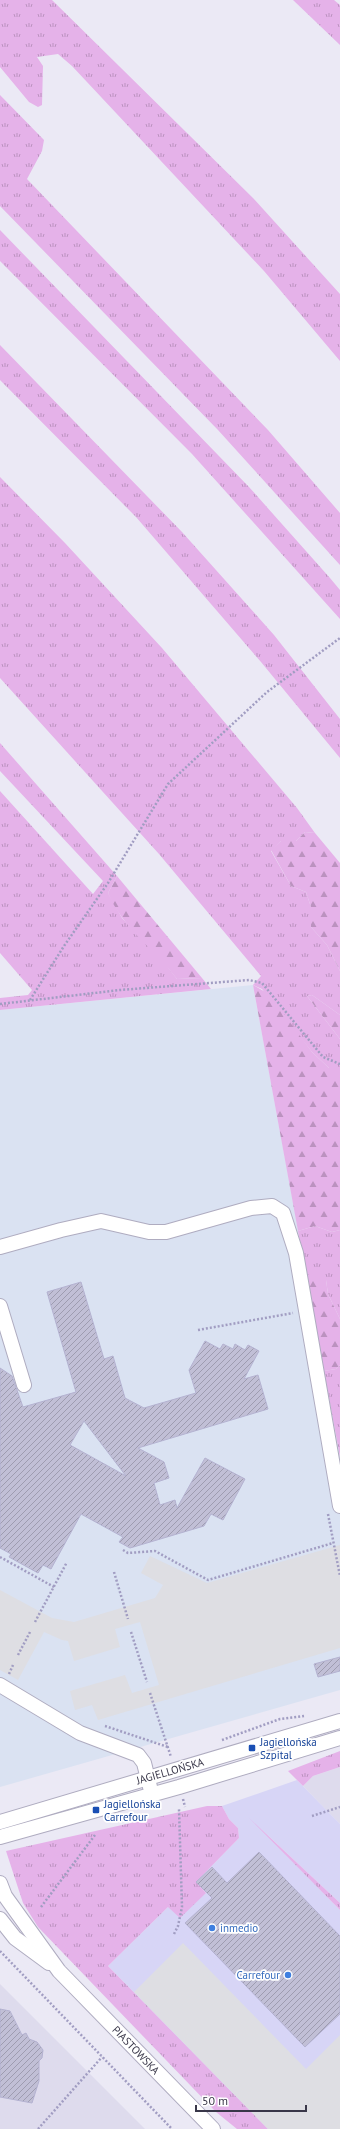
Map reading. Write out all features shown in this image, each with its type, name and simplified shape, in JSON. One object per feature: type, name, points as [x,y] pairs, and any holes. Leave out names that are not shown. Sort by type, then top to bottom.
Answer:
[{"type":"street","points":[[0,1247],[101,1221],[149,1232],[166,1232],[251,1208],[272,1206],[283,1213],[296,1253],[334,1509]]},
{"type":"street","points":[[0,1306],[24,1385]]},
{"type":"street","points":[[6,1682],[80,1734],[138,1755],[144,1763],[152,1794]]},
{"type":"street","name":"JAGIELLOŃSKA","points":[[0,1822],[340,1721]]},
{"type":"street","name":"JAGIELLOŃSKA","points":[[0,1837],[152,1794],[340,1738]]},
{"type":"street","name":"PIASTOWSKA","points":[[0,1883],[5,1896],[59,1971],[213,2129]]},
{"type":"street","name":"PIASTOWSKA","points":[[0,1919],[15,1938],[59,1971]]},
{"type":"path","points":[[30,1000],[64,946],[108,883],[168,784],[267,692],[340,638]]},
{"type":"path","points":[[0,1004],[120,990],[249,980],[262,983],[324,1057],[340,1064]]},
{"type":"path","points":[[198,1330],[294,1313],[296,1320]]},
{"type":"path","points":[[334,1509],[333,1543],[340,1576]]},
{"type":"path","points":[[123,1550],[128,1553],[155,1551],[208,1580],[333,1543]]},
{"type":"path","points":[[0,1557],[54,1587]]},
{"type":"path","points":[[35,1622],[67,1562]]},
{"type":"path","points":[[114,1572],[128,1619]]},
{"type":"path","points":[[18,1655],[30,1632]]},
{"type":"path","points":[[131,1632],[147,1682]]},
{"type":"path","points":[[6,1682],[7,1676],[13,1665]]},
{"type":"path","points":[[150,1693],[171,1758]]},
{"type":"path","points":[[101,1725],[168,1747]]},
{"type":"path","points":[[312,1816],[340,1807]]},
{"type":"path","points":[[174,1934],[178,1926],[182,1906],[179,1809]]},
{"type":"path","points":[[41,1907],[95,1835]]},
{"type":"path","points":[[0,1951],[172,2129]]},
{"type":"path","points":[[38,2129],[102,2057]]},
{"type":"shaded area","points":[[253,985],[340,1457],[340,1690],[0,1787],[0,1010]]},
{"type":"shaded area","points":[[340,1545],[340,1648],[98,1720],[92,1705],[75,1710],[70,1691],[125,1675],[132,1693],[159,1685],[140,1622],[115,1629],[120,1647],[74,1661],[68,1641],[44,1632],[18,1680],[0,1670],[0,1590],[52,1618],[74,1622],[155,1598],[163,1585],[141,1573],[150,1556],[207,1583]]},
{"type":"shaded area","points":[[340,1767],[340,1824],[303,1786],[313,1776]]},
{"type":"shaded area","points":[[297,1780],[340,1824],[340,1903],[260,1828],[340,1910],[340,2129],[268,2129],[108,1966],[168,1907],[206,1893],[196,1882],[239,1838],[238,1828],[229,1819],[222,1806]]},
{"type":"shaded area","points":[[183,1943],[306,2069],[340,2035],[340,2129],[268,2129],[134,1992]]},
{"type":"shaded area","points":[[0,1984],[145,2129],[0,2129]]},
{"type":"green space","points":[[0,0],[52,0],[253,198],[340,294],[340,361],[264,271],[72,66],[58,54],[37,57],[43,66],[42,105],[38,107],[29,102],[0,67]]},
{"type":"green space","points":[[293,0],[334,0],[340,5],[340,45]]},
{"type":"green space","points":[[0,95],[44,140],[42,151],[27,179],[268,430],[340,513],[340,565],[218,430],[0,206]]},
{"type":"green space","points":[[0,230],[249,487],[330,578],[340,590],[340,619],[192,454],[0,261]]},
{"type":"green space","points":[[0,345],[182,532],[274,635],[340,719],[340,758],[261,662],[136,517],[0,380]]},
{"type":"green space","points":[[0,477],[65,543],[162,648],[297,808],[315,833],[305,832],[296,841],[281,841],[271,851],[291,886],[306,892],[311,907],[311,927],[327,945],[340,971],[340,1015],[312,995],[307,996],[340,1039],[340,1068],[329,1068],[312,1052],[262,989],[253,985],[261,976],[159,854],[0,678]]},
{"type":"green space","points":[[0,743],[117,876],[108,893],[122,918],[163,961],[177,979],[202,978],[211,989],[0,1010],[0,998],[28,995],[32,990],[0,953],[0,791],[93,894],[103,881],[0,771]]},
{"type":"green space","points":[[305,832],[315,833],[340,863],[340,971],[327,945],[311,927],[311,907],[306,892],[291,886],[271,850],[281,841],[296,841]]},
{"type":"green space","points":[[117,876],[202,978],[177,979],[130,928],[114,905],[108,893]]},
{"type":"green space","points":[[253,985],[269,994],[312,1052],[329,1068],[340,1068],[340,1230],[332,1232],[315,1226],[298,1231]]},
{"type":"green space","points":[[312,995],[340,1015],[340,1039],[307,996]]},
{"type":"green space","points":[[315,1226],[332,1232],[340,1230],[340,1319],[328,1294],[326,1280],[307,1283],[298,1231]]},
{"type":"green space","points":[[315,1278],[326,1280],[328,1294],[340,1319],[340,1365],[336,1369],[324,1371],[307,1283]]},
{"type":"green space","points":[[340,1365],[340,1457],[324,1371],[336,1369]]},
{"type":"green space","points":[[340,1751],[340,1767],[313,1776],[303,1786],[288,1771]]},
{"type":"green space","points":[[207,1806],[222,1806],[229,1819],[238,1828],[239,1838],[196,1882],[206,1893],[180,1918],[168,1907],[108,1966],[268,2129],[237,2129],[216,2112],[38,1927],[23,1903],[6,1851]]},
{"type":"green space","points":[[248,1817],[340,1903],[340,1910]]},
{"type":"building","points":[[81,1282],[104,1359],[113,1356],[125,1398],[144,1408],[196,1393],[189,1370],[205,1341],[220,1349],[223,1344],[233,1349],[235,1344],[245,1350],[248,1345],[259,1351],[244,1379],[258,1375],[268,1409],[138,1448],[164,1462],[169,1478],[154,1483],[160,1505],[175,1500],[177,1508],[205,1458],[245,1479],[223,1520],[211,1514],[204,1526],[130,1548],[119,1542],[123,1537],[81,1514],[51,1569],[43,1565],[38,1573],[9,1557],[11,1554],[0,1548],[0,1368],[12,1376],[23,1407],[76,1392],[47,1292]],"holes":[[[84,1421],[126,1476],[70,1445]]]},
{"type":"building","points":[[340,1657],[340,1671],[318,1677],[314,1664]]},
{"type":"building","name":"Carrefour","points":[[259,1852],[340,1936],[340,2014],[305,2047],[185,1923],[212,1898],[196,1882],[212,1867],[227,1883]]},
{"type":"building","points":[[0,2009],[10,2011],[22,2035],[26,2033],[29,2039],[37,2042],[43,2050],[42,2058],[39,2061],[39,2081],[32,2103],[0,2097]]},
{"type":"place","name":"Jagiellońska Szpital","points":[[252,1748]]},
{"type":"place","name":"Jagiellońska Carrefour","points":[[96,1810]]},
{"type":"place","name":"inmedio","points":[[212,1928]]},
{"type":"place","name":"Carrefour","points":[[288,1975]]}]
